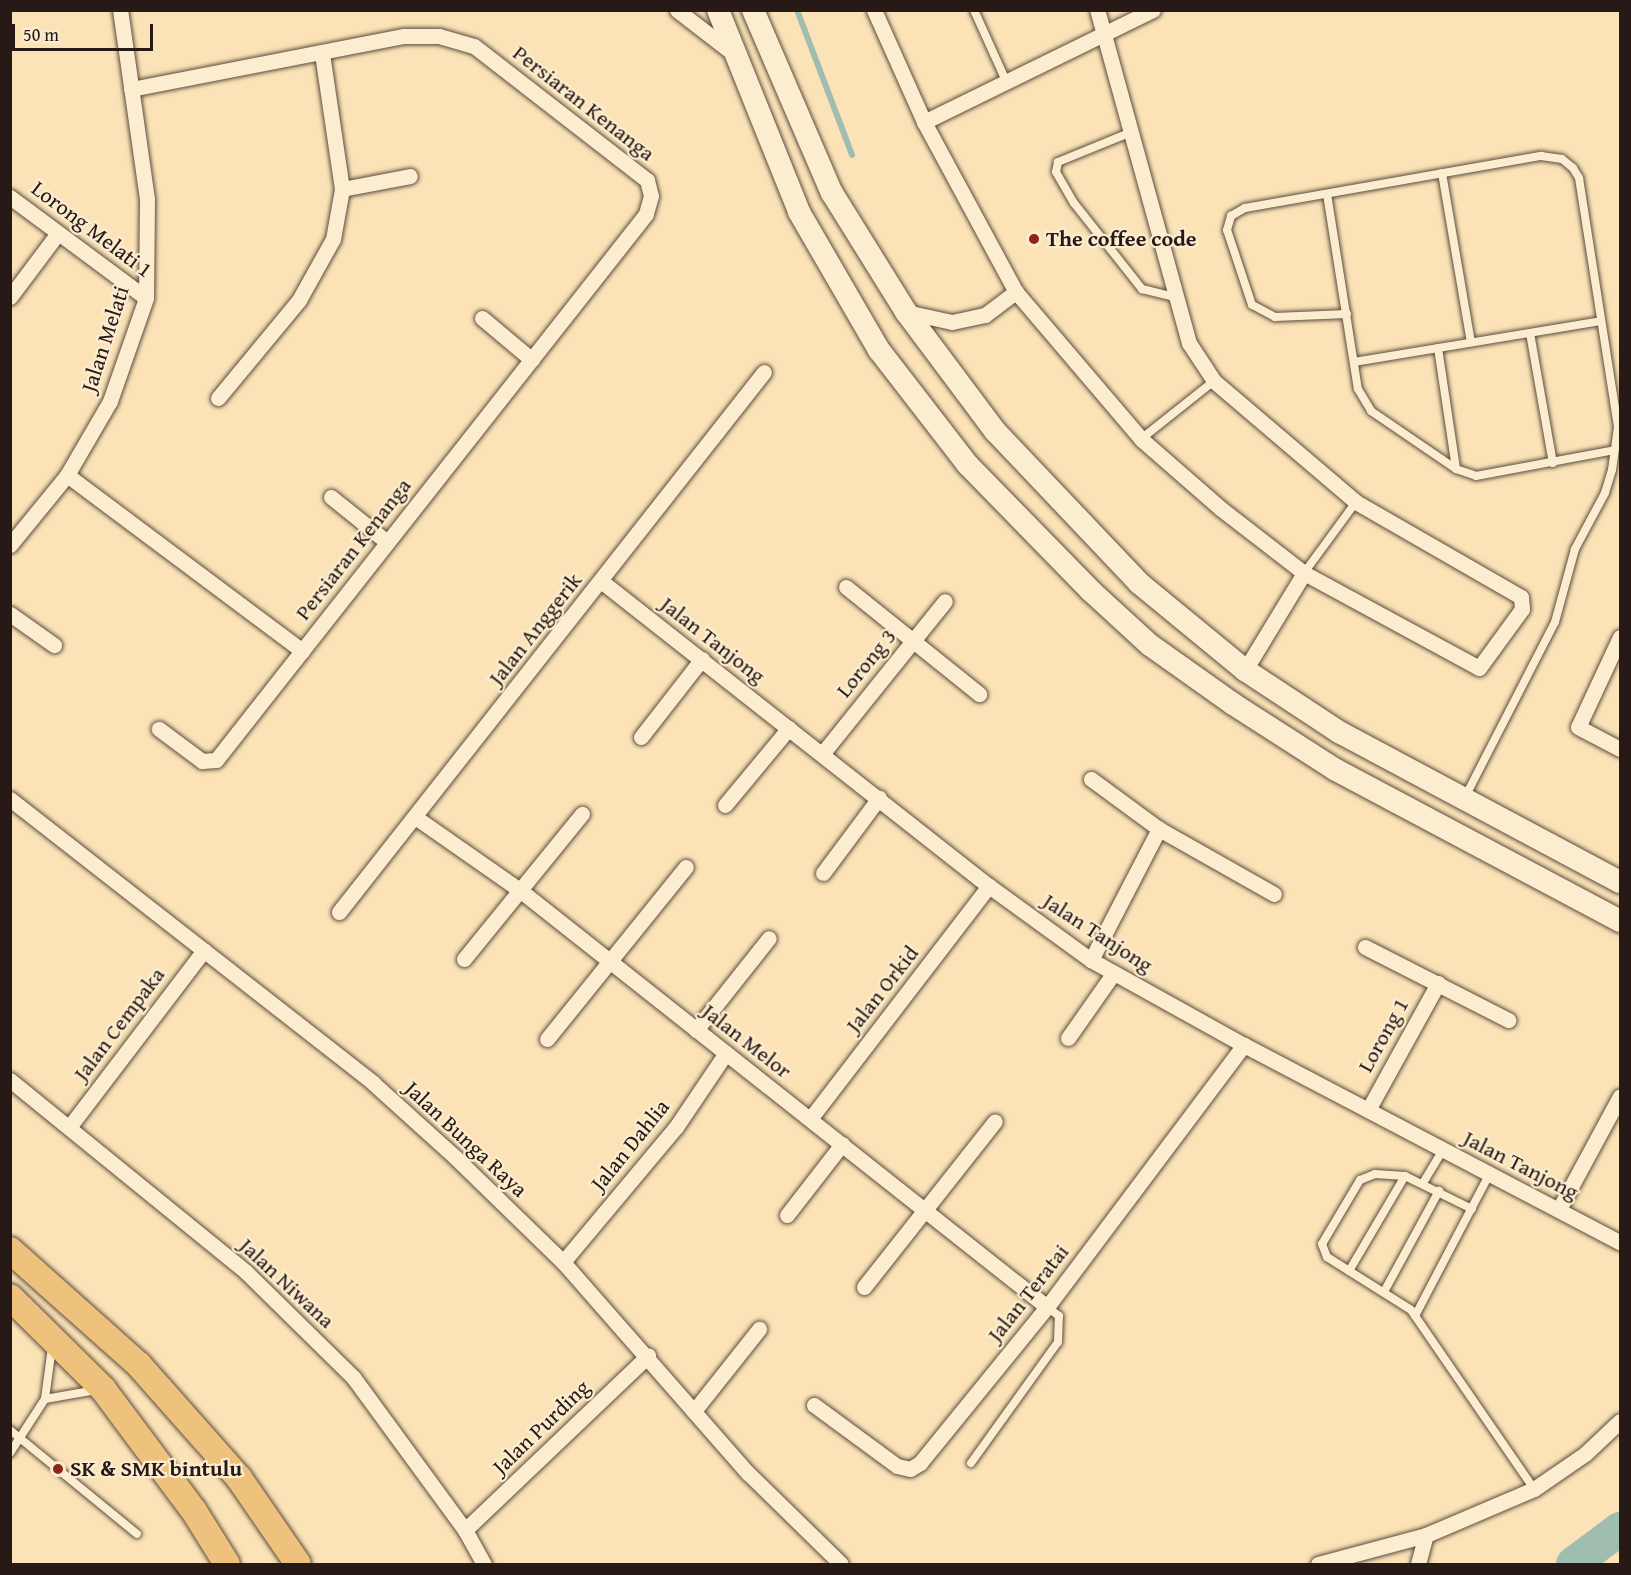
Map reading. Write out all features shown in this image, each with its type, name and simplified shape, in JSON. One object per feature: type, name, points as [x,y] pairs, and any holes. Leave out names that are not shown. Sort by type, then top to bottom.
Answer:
[{"type":"main road","points":[[718,10],[799,212],[879,350],[967,464],[1091,591],[1150,645],[1233,704],[1336,770],[1620,921]]},
{"type":"main road","points":[[754,11],[832,192],[906,312],[995,431],[1139,583],[1245,670],[1339,732],[1620,882]]},
{"type":"main road","points":[[10,1250],[139,1365],[239,1478],[298,1564]]},
{"type":"main road","points":[[10,1297],[104,1389],[194,1510],[227,1564]]},
{"type":"street","name":"Jalan Melati","points":[[10,545],[67,475],[110,401],[146,298],[147,199],[120,10]]},
{"type":"street","points":[[677,10],[736,56]]},
{"type":"street","points":[[874,10],[924,122],[1016,292],[1141,439],[1304,573],[1472,667],[1479,668],[1486,663],[1522,609],[1521,597],[1356,502],[1214,381],[1189,343],[1173,297],[1097,10]]},
{"type":"street","points":[[924,122],[1153,10]]},
{"type":"street","name":"Persiaran Kenanga","points":[[131,89],[322,54],[404,36],[440,36],[474,46],[647,180],[651,196],[646,214],[216,760],[202,761],[159,729]]},
{"type":"street","points":[[218,398],[299,300],[319,269],[340,213],[342,189],[322,54]]},
{"type":"street","points":[[342,189],[410,176]]},
{"type":"street","name":"Lorong Melati 1","points":[[10,197],[146,298]]},
{"type":"street","points":[[10,297],[58,233]]},
{"type":"street","points":[[906,312],[952,322],[985,315],[1016,292]]},
{"type":"street","points":[[482,318],[532,360]]},
{"type":"street","name":"Jalan Anggerik","points":[[339,912],[764,372]]},
{"type":"street","name":"Persiaran Kenanga","points":[[67,475],[302,651]]},
{"type":"street","points":[[331,497],[387,542]]},
{"type":"street","points":[[1245,670],[1304,573]]},
{"type":"street","name":"Jalan Tanjong","points":[[601,581],[989,886],[1091,960],[1244,1045],[1620,1242]]},
{"type":"street","points":[[846,587],[979,694]]},
{"type":"street","name":"Lorong 3","points":[[822,754],[945,601]]},
{"type":"street","points":[[10,614],[54,645]]},
{"type":"street","points":[[1620,637],[1578,727],[1620,749]]},
{"type":"street","points":[[640,737],[702,659]]},
{"type":"street","points":[[724,806],[789,728]]},
{"type":"street","points":[[1091,780],[1159,829],[1274,894]]},
{"type":"street","points":[[823,873],[879,798]]},
{"type":"street","name":"Jalan Bunga Raya","points":[[10,799],[373,1083],[563,1262],[648,1356],[748,1473],[841,1564]]},
{"type":"street","points":[[464,959],[582,814]]},
{"type":"street","name":"Jalan Melor","points":[[415,817],[521,891],[1047,1306]]},
{"type":"street","points":[[1091,960],[1159,829]]},
{"type":"street","points":[[547,1039],[686,867]]},
{"type":"street","name":"Jalan Orkid","points":[[810,1119],[989,886]]},
{"type":"street","points":[[696,1030],[769,938]]},
{"type":"street","points":[[1365,947],[1508,1020]]},
{"type":"street","name":"Jalan Cempaka","points":[[70,1126],[204,950]]},
{"type":"street","points":[[1068,1038],[1113,974]]},
{"type":"street","name":"Lorong 1","points":[[1368,1110],[1438,983]]},
{"type":"street","name":"Jalan Teratai","points":[[814,1405],[897,1466],[910,1469],[920,1462],[1047,1306],[1244,1045]]},
{"type":"street","name":"Jalan Dahlia","points":[[563,1262],[676,1127],[726,1053]]},
{"type":"street","name":"Jalan Niwana","points":[[10,1080],[70,1126],[246,1272],[353,1377],[465,1530],[484,1564]]},
{"type":"street","points":[[1558,1209],[1620,1096]]},
{"type":"street","points":[[864,1287],[994,1121]]},
{"type":"street","points":[[787,1215],[842,1144]]},
{"type":"street","points":[[693,1411],[759,1329]]},
{"type":"street","name":"Jalan Purding","points":[[465,1530],[648,1356]]},
{"type":"street","points":[[1318,1564],[1426,1535],[1534,1489],[1586,1454],[1620,1421]]},
{"type":"street","points":[[1418,1564],[1426,1535]]},
{"type":"lane","points":[[974,10],[1006,81]]},
{"type":"lane","points":[[1130,133],[1058,162],[1056,172],[1074,203],[1142,289],[1173,297]]},
{"type":"lane","points":[[1347,314],[1275,317],[1263,313],[1252,304],[1227,230],[1230,216],[1245,208],[1541,156],[1562,159],[1573,168],[1579,178],[1617,427],[1615,450],[1605,493],[1575,549],[1555,622],[1464,798]]},
{"type":"lane","points":[[1442,174],[1471,342]]},
{"type":"lane","points":[[1328,194],[1354,362],[1362,400],[1371,411],[1456,469],[1488,476],[1615,450]]},
{"type":"lane","points":[[1354,362],[1601,321]]},
{"type":"lane","points":[[1530,333],[1553,463]]},
{"type":"lane","points":[[1438,348],[1456,469]]},
{"type":"lane","points":[[1141,439],[1214,381]]},
{"type":"lane","points":[[1304,573],[1356,502]]},
{"type":"lane","points":[[1423,1183],[1443,1150]]},
{"type":"lane","points":[[1415,1316],[1490,1173]]},
{"type":"lane","points":[[1472,1209],[1405,1176],[1375,1174],[1360,1180],[1328,1230],[1322,1244],[1327,1257],[1385,1290],[1415,1316],[1534,1489]]},
{"type":"lane","points":[[1349,1271],[1405,1176]]},
{"type":"lane","points":[[1385,1290],[1439,1191]]},
{"type":"lane","points":[[971,1463],[1058,1342],[1059,1316],[1047,1306]]},
{"type":"lane","points":[[10,1453],[45,1399],[53,1338]]},
{"type":"lane","points":[[45,1399],[104,1389]]},
{"type":"lane","points":[[10,1430],[137,1534]]},
{"type":"waterway","points":[[797,10],[852,155]]},
{"type":"waterway","points":[[1573,1564],[1620,1529]]},
{"type":"place","name":"The coffee code","points":[[1034,239]]},
{"type":"place","name":"SK & SMK bintulu","points":[[58,1469]]}]
